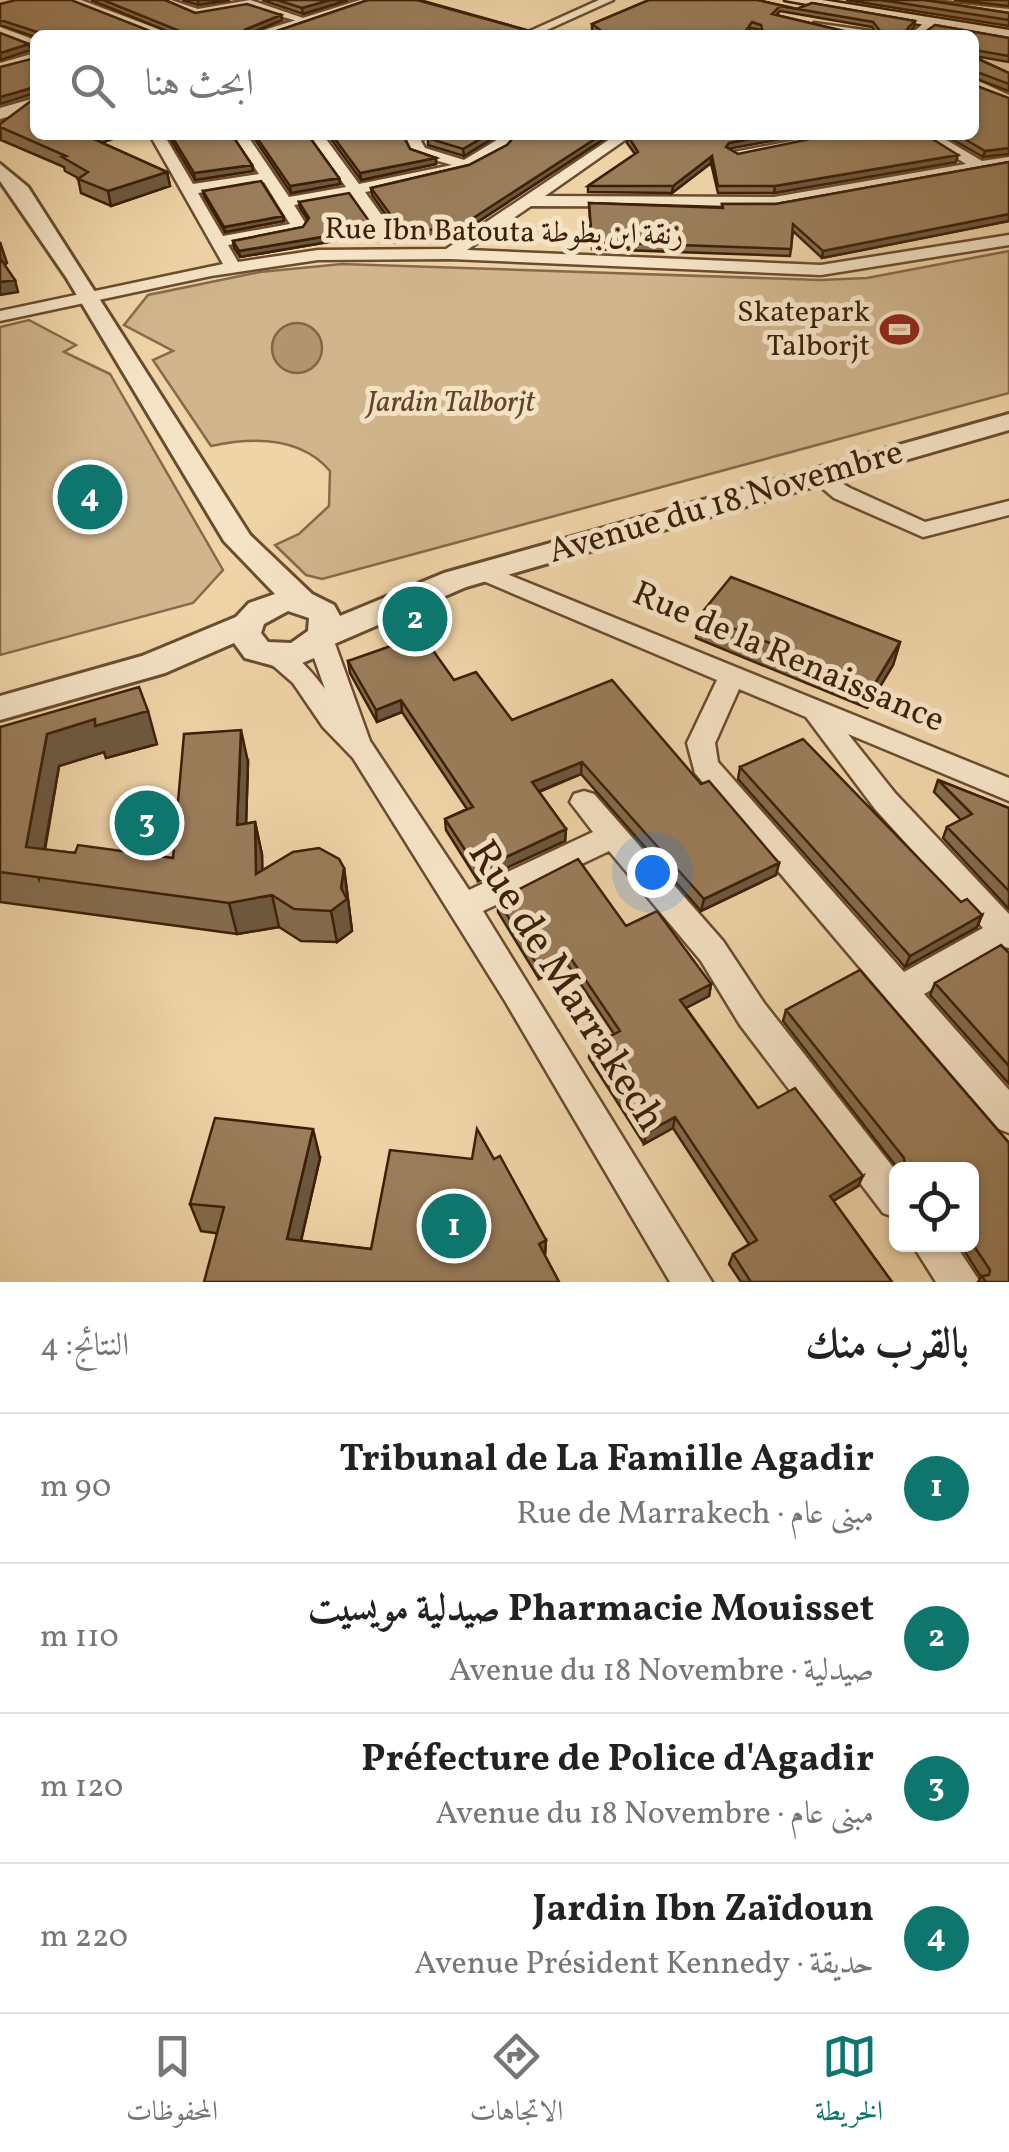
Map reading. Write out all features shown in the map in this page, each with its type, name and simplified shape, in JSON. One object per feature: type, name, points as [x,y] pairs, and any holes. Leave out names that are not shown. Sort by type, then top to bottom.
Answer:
[{"type":"main road","points":[[792,0],[1009,32]]},
{"type":"main road","points":[[814,0],[1009,32]]},
{"type":"street","points":[[71,0],[155,30]]},
{"type":"street","points":[[160,0],[197,12],[249,3],[302,20]]},
{"type":"street","points":[[271,30],[353,2],[375,0]]},
{"type":"street","points":[[539,30],[608,0]]},
{"type":"street","points":[[925,0],[984,5],[1009,12]]},
{"type":"street","points":[[793,21],[843,30]]},
{"type":"street","points":[[921,30],[930,22]]},
{"type":"street","points":[[130,30],[144,26]]},
{"type":"street","points":[[0,30],[30,42]]},
{"type":"street","points":[[0,67],[30,58]]},
{"type":"street","points":[[979,85],[1009,100]]},
{"type":"street","points":[[0,114],[30,105]]},
{"type":"street","points":[[160,140],[233,267]]},
{"type":"street","points":[[218,242],[294,228],[298,224],[243,140]]},
{"type":"street","points":[[320,140],[390,238]]},
{"type":"street","points":[[414,140],[420,151],[466,165]]},
{"type":"street","points":[[285,202],[432,177],[466,165],[507,140]]},
{"type":"street","points":[[450,254],[617,140]]},
{"type":"street","points":[[736,153],[794,140]]},
{"type":"street","points":[[936,140],[980,166]]},
{"type":"street","points":[[523,201],[774,202],[1009,161]]},
{"type":"street","points":[[0,170],[18,187],[90,297],[239,541],[305,602],[323,612],[328,623],[323,638],[293,656],[258,636],[0,708]]},
{"type":"street","points":[[186,190],[267,177]]},
{"type":"street","name":"Rue Ibn Batouta زنقة ابن بطوطة","points":[[0,316],[233,267],[318,255],[450,254],[821,270],[1009,240]]},
{"type":"street","name":"Avenue du 18 Novembre","points":[[323,638],[444,584],[482,572],[1009,422]]},
{"type":"street","points":[[818,476],[842,493],[923,530],[1009,508]]},
{"type":"street","points":[[239,541],[240,561],[252,588],[258,636]]},
{"type":"street","name":"Rue de la Renaissance","points":[[482,572],[1009,790]]},
{"type":"street","name":"Avenue du 18 Novembre","points":[[305,602],[444,584]]},
{"type":"street","points":[[258,636],[275,603],[305,602]]},
{"type":"street","name":"Rue de Marrakech","points":[[258,636],[302,677],[332,720],[357,742],[464,906],[692,1282]]},
{"type":"street","name":"Rue de Marrakech","points":[[323,638],[327,669],[350,713],[357,742]]},
{"type":"street","points":[[732,676],[712,711],[701,742],[705,766],[1009,1116]]},
{"type":"street","points":[[816,712],[885,802],[1007,933],[899,992]]},
{"type":"street","points":[[584,802],[712,951],[752,1014],[889,1191]]},
{"type":"street","points":[[464,906],[615,835]]},
{"type":"street","points":[[937,1252],[960,1282]]},
{"type":"green space","name":"Jardin Talborjt","points":[[1009,251],[1009,393],[322,579],[306,575],[275,545],[299,534],[329,506],[330,471],[305,451],[290,445],[243,441],[211,446],[153,360],[173,351],[124,325],[148,295],[260,272],[342,264],[820,280],[867,278]]},
{"type":"green space","points":[[29,320],[76,345],[64,352],[110,374],[223,570],[193,603],[0,655],[0,327]]},
{"type":"shaded area","points":[[297,323],[314,331],[322,348],[314,365],[297,373],[280,365],[272,348],[280,331]]},
{"type":"building","points":[[16,0],[71,0],[147,30],[31,30],[0,20],[0,4]]},
{"type":"building","points":[[103,0],[165,0],[195,13],[247,4],[281,15],[244,30],[177,30]]},
{"type":"building","points":[[277,0],[330,0],[302,8]]},
{"type":"building","points":[[368,0],[417,0],[526,30],[280,30]]},
{"type":"building","points":[[649,0],[757,0],[796,9],[780,6],[772,14],[839,30],[762,30],[761,25],[752,22],[746,30],[600,30],[592,24]]},
{"type":"building","points":[[881,0],[924,0],[1009,13],[1009,20]]},
{"type":"building","points":[[812,3],[915,21],[907,29],[879,30],[873,22],[797,9]]},
{"type":"building","points":[[935,25],[963,30],[928,30]]},
{"type":"building","points":[[0,33],[29,44],[0,53]]},
{"type":"building","points":[[979,33],[1009,38],[1009,56],[979,51]]},
{"type":"building","points":[[30,59],[30,88],[0,97],[0,67]]},
{"type":"building","points":[[979,59],[1009,73],[1009,84],[979,73]]},
{"type":"building","points":[[979,87],[1009,98],[1009,148],[985,151],[966,140],[979,140]]},
{"type":"building","points":[[30,102],[30,140],[96,140],[167,172],[108,191],[78,179],[88,172],[62,157],[66,156],[0,127]]},
{"type":"building","points":[[174,140],[235,140],[252,165],[194,173]]},
{"type":"building","points":[[258,140],[312,140],[339,178],[290,186]]},
{"type":"building","points":[[336,140],[406,140],[410,149],[436,158],[360,173]]},
{"type":"building","points":[[434,140],[478,140],[463,149]]},
{"type":"building","points":[[512,140],[593,140],[464,224],[400,235],[401,229],[371,188],[469,165]]},
{"type":"building","points":[[630,140],[744,140],[726,147],[738,154],[805,140],[934,140],[958,155],[775,186],[718,186],[712,156],[673,186],[588,186],[638,152]]},
{"type":"building","points":[[1009,162],[1009,214],[823,251],[793,224],[791,249],[592,242],[589,203],[723,208],[722,204],[776,204]]},
{"type":"building","points":[[261,181],[283,216],[224,227],[203,191]]},
{"type":"building","points":[[349,193],[374,228],[239,251],[233,241],[303,227],[309,218],[299,202]]},
{"type":"building","points":[[0,258],[15,280],[0,282]]},
{"type":"building","points":[[731,577],[900,642],[874,685],[700,615]]},
{"type":"building","points":[[422,635],[454,680],[476,672],[512,720],[612,680],[701,784],[709,781],[779,863],[704,899],[582,762],[532,782],[566,829],[478,870],[445,819],[473,807],[401,700],[376,710],[348,661]]},
{"type":"building","points":[[139,687],[148,711],[95,726],[95,719],[47,734],[26,847],[75,853],[78,845],[173,858],[184,734],[241,730],[237,825],[255,822],[256,874],[293,852],[319,848],[339,859],[344,868],[341,888],[347,899],[331,911],[294,909],[272,895],[229,903],[0,872],[0,727]]},
{"type":"building","points":[[803,739],[961,902],[967,899],[982,915],[910,956],[740,767]]},
{"type":"building","points":[[938,780],[1009,808],[1009,891],[947,827],[972,814]]},
{"type":"building","points":[[578,859],[626,926],[657,911],[711,984],[680,1000],[758,1108],[795,1088],[863,1176],[830,1196],[892,1282],[751,1282],[733,1254],[757,1240],[675,1117],[646,1133],[590,1047],[620,1031],[568,954],[539,968],[498,900]]},
{"type":"building","points":[[1001,945],[1009,953],[1009,1066],[935,983]]},
{"type":"building","points":[[860,970],[1009,1143],[1009,1282],[986,1282],[982,1276],[989,1275],[990,1270],[978,1252],[979,1162],[904,1162],[786,1010]]},
{"type":"building","points":[[215,1118],[313,1129],[287,1239],[371,1249],[390,1150],[472,1159],[477,1129],[494,1159],[500,1156],[546,1240],[539,1244],[559,1282],[204,1282],[224,1207],[190,1204]]},
{"type":"place","name":"Skatepark Talborjt","points":[[900,330]]},
{"type":"place","name":"Jardin Ibn Zaïdoun","points":[[90,497]]},
{"type":"place","name":"Pharmacie Mouisset صيدلية مويسيت","points":[[415,619]]},
{"type":"place","name":"Préfecture de Police d'Agadir","points":[[147,823]]},
{"type":"place","name":"Tribunal de La Famille Agadir","points":[[454,1226]]}]
